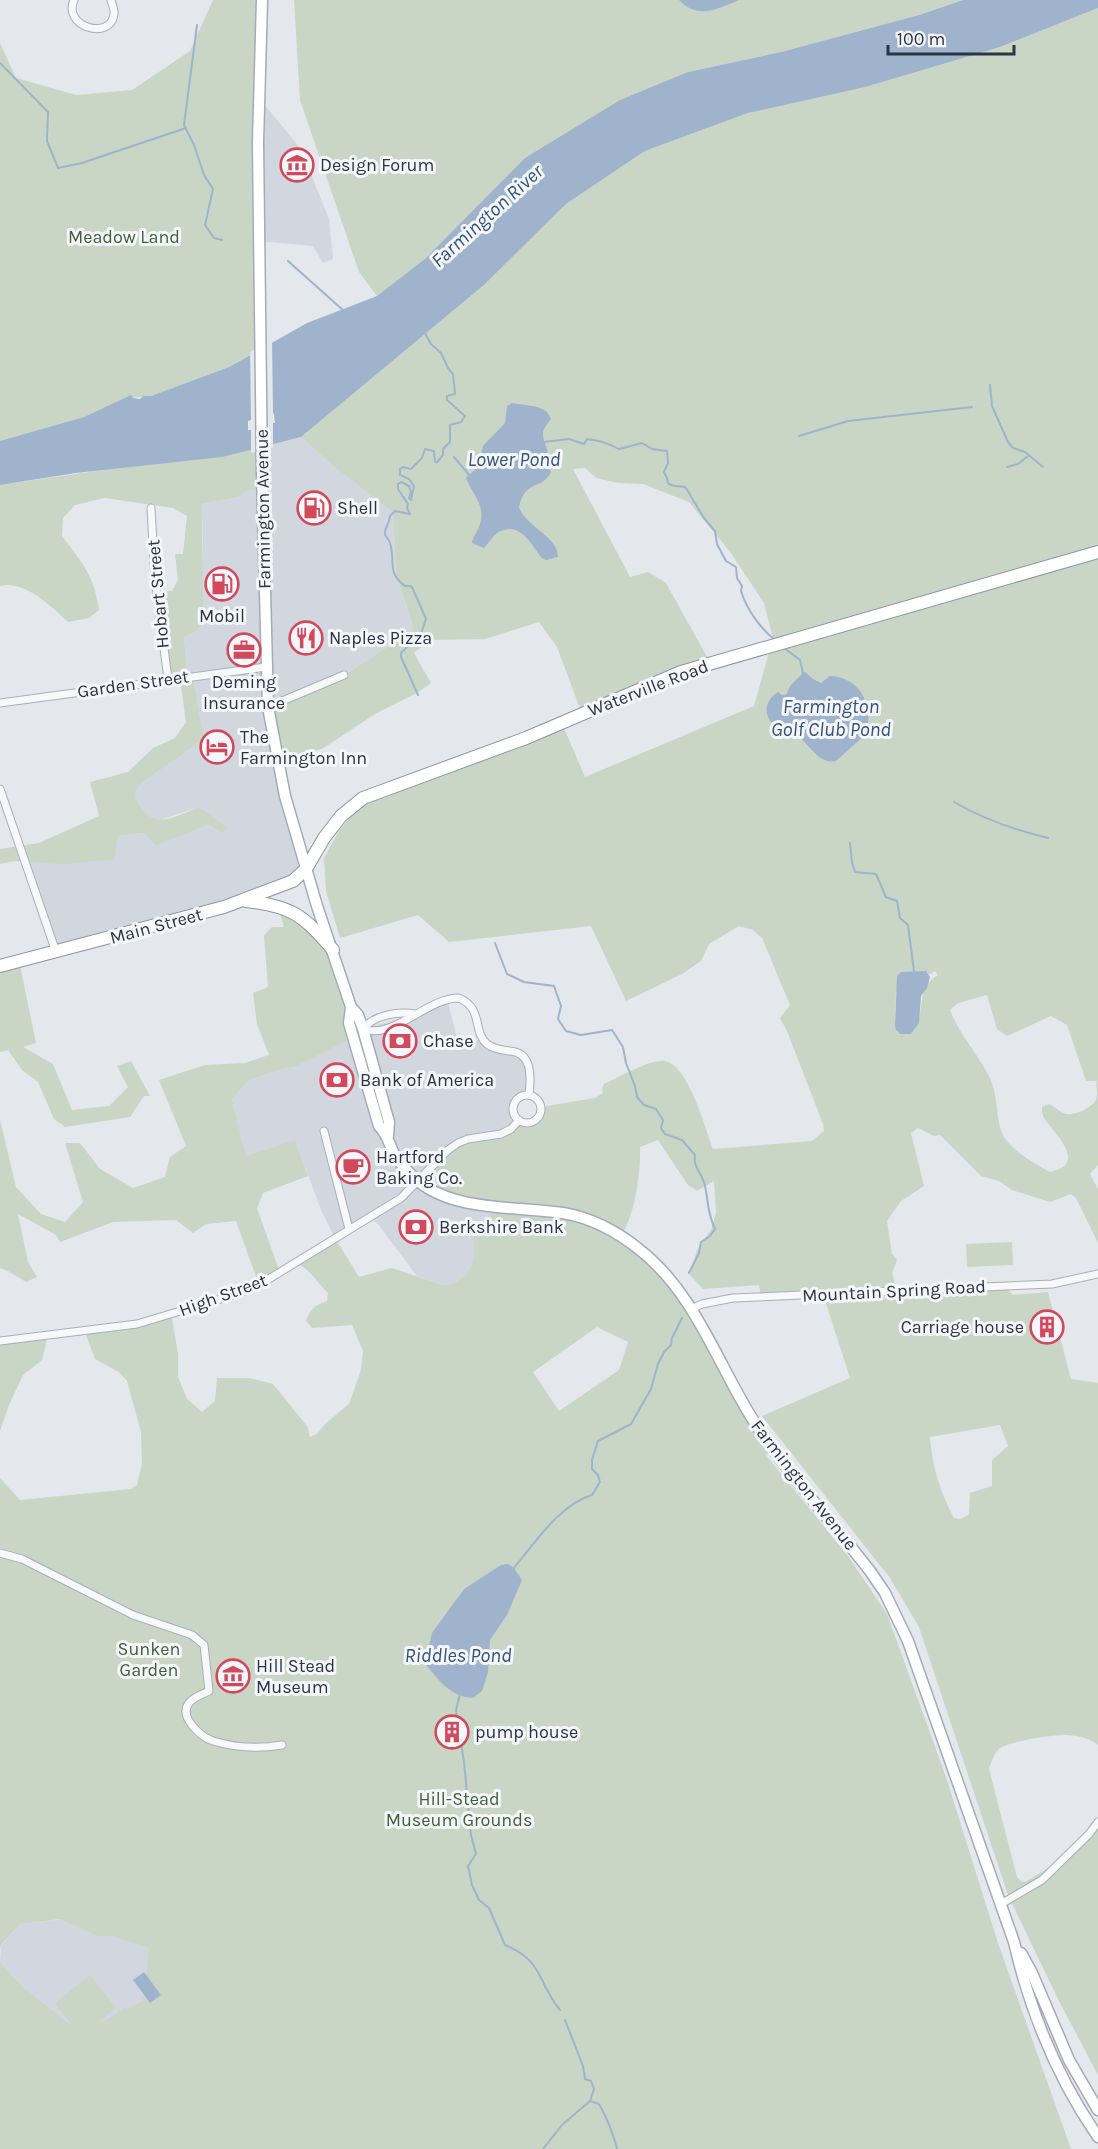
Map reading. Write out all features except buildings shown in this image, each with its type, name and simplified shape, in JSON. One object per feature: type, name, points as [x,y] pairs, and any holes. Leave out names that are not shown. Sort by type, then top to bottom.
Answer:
[{"type":"highway","name":"Waterville Road","points":[[306,869],[324,838],[341,816],[363,798],[526,738],[681,672],[1098,552]]},
{"type":"highway","name":"Main Street","points":[[0,966],[177,921],[245,900],[293,880],[306,869]]},
{"type":"highway","points":[[245,900],[281,906],[294,912],[308,922],[333,950]]},
{"type":"main road","name":"Farmington Avenue","points":[[262,0],[258,142],[262,474],[268,707],[285,796],[351,1007],[350,1023],[379,1126],[388,1136],[394,1153],[418,1181],[433,1191],[468,1203],[564,1213],[603,1226],[656,1263],[676,1286],[765,1438],[885,1593],[908,1641],[1047,2042],[1063,2077],[1098,2137]]},
{"type":"main road","name":"Farmington Avenue","points":[[351,1007],[358,1015],[363,1029],[389,1122],[388,1136]]},
{"type":"main road","name":"Farmington Avenue","points":[[1014,1942],[1032,1973],[1069,2060],[1098,2110]]},
{"type":"main road","points":[[1086,2119],[1098,2144]]},
{"type":"street","points":[[74,0],[72,7],[77,21],[83,26],[96,29],[107,25],[113,18],[111,0]]},
{"type":"street","name":"Hobart Street","points":[[151,508],[155,579],[168,679]]},
{"type":"street","name":"Garden Street","points":[[0,703],[266,667]]},
{"type":"street","points":[[268,707],[344,675]]},
{"type":"street","points":[[0,789],[56,952]]},
{"type":"street","points":[[363,1029],[371,1032],[405,1021],[449,998],[459,998],[468,1003],[476,1015],[482,1038],[487,1044],[502,1051],[516,1052],[522,1055],[529,1064],[531,1077],[529,1095]]},
{"type":"street","points":[[529,1095],[537,1099],[541,1107],[540,1113],[532,1122],[519,1120],[514,1113],[514,1103],[520,1096],[529,1095]]},
{"type":"street","name":"High Street","points":[[0,1341],[137,1324],[260,1285],[401,1197],[458,1143],[468,1139],[501,1134],[511,1129],[519,1120]]},
{"type":"street","points":[[324,1131],[349,1229]]},
{"type":"street","name":"Mountain Spring Road","points":[[691,1309],[702,1304],[734,1298],[1052,1284],[1098,1274]]},
{"type":"street","points":[[0,1553],[22,1559],[133,1615],[192,1635],[200,1640],[205,1651],[209,1691],[190,1701],[187,1706],[191,1724],[211,1740],[261,1749],[282,1745]]},
{"type":"street","points":[[1001,1904],[1042,1880],[1075,1849],[1098,1822]]},
{"type":"shaded area","points":[[259,98],[301,149],[329,219],[333,259],[323,263],[313,246],[259,241]]},
{"type":"shaded area","points":[[301,437],[334,467],[393,512],[396,574],[414,630],[344,675],[268,707],[306,869],[293,881],[56,952],[25,861],[59,864],[100,859],[113,861],[118,836],[145,833],[156,844],[208,825],[222,833],[199,807],[160,820],[152,820],[144,815],[134,796],[142,783],[204,739],[193,676],[187,671],[184,637],[197,631],[203,545],[202,504],[239,497],[245,492],[262,487],[261,447]]},
{"type":"shaded area","points":[[447,999],[460,1049],[482,1037],[487,1044],[512,1051],[529,1064],[529,1095],[520,1096],[514,1103],[514,1113],[519,1120],[499,1207],[474,1233],[474,1260],[466,1275],[454,1283],[443,1285],[417,1276],[378,1224],[369,1217],[335,1238],[322,1212],[295,1141],[246,1157],[232,1099],[249,1080],[295,1067],[349,1040],[387,1135],[363,1029],[415,1014]]},
{"type":"shaded area","points":[[63,1919],[145,1940],[177,1978],[94,2063],[0,1962],[1,1946],[20,1924]]},
{"type":"green space","name":"Meadow Land","points":[[213,0],[262,0],[260,349],[229,367],[151,396],[126,398],[84,417],[12,439],[0,445],[0,43],[16,78],[76,95],[132,90],[190,51]]},
{"type":"green space","points":[[294,0],[963,0],[919,15],[781,52],[688,72],[426,258],[377,296],[359,272],[300,100]]},
{"type":"green space","points":[[1098,8],[1098,1165],[1090,1174],[1098,1189],[1098,1243],[1076,1198],[1071,1194],[1050,1202],[1012,1190],[999,1181],[981,1176],[940,1135],[934,1136],[918,1128],[911,1133],[924,1186],[901,1201],[887,1221],[892,1254],[897,1260],[892,1273],[897,1290],[1005,1286],[1013,1295],[1048,1292],[1071,1379],[1098,1383],[1098,1745],[1084,1738],[1068,1735],[1022,1741],[999,1749],[989,1769],[1017,1877],[1021,1881],[1025,1882],[1068,1856],[1098,1822],[1098,2075],[1008,1895],[919,1627],[890,1578],[762,1416],[850,1378],[823,1294],[761,1297],[759,1285],[703,1289],[690,1275],[697,1250],[711,1230],[716,1213],[714,1181],[697,1191],[688,1185],[658,1140],[640,1147],[636,1193],[630,1217],[621,1236],[656,1263],[779,1456],[765,1454],[848,1556],[887,1614],[946,1777],[998,1943],[1071,2149],[0,2149],[0,1962],[25,1989],[72,2026],[55,2003],[90,1975],[116,2008],[97,2024],[114,2016],[125,2007],[127,2009],[143,2001],[149,1948],[112,1936],[98,1936],[60,1919],[20,1924],[0,1949],[0,1478],[20,1500],[131,1489],[137,1485],[142,1464],[141,1432],[127,1381],[119,1372],[95,1359],[84,1330],[137,1324],[171,1314],[178,1353],[178,1377],[187,1399],[202,1412],[215,1401],[217,1378],[249,1378],[273,1384],[307,1426],[310,1437],[317,1434],[325,1424],[349,1404],[361,1370],[363,1351],[352,1325],[312,1328],[306,1321],[314,1308],[327,1301],[328,1293],[310,1273],[296,1263],[335,1238],[359,1277],[392,1268],[443,1285],[454,1283],[466,1275],[474,1260],[474,1233],[498,1207],[468,1203],[418,1181],[458,1143],[501,1134],[519,1120],[531,1122],[539,1115],[541,1107],[595,1098],[603,1093],[604,1084],[643,1065],[659,1061],[674,1065],[682,1074],[701,1113],[713,1149],[812,1141],[824,1131],[787,1031],[780,1018],[790,1005],[762,938],[753,930],[739,926],[709,944],[701,961],[682,974],[626,1001],[591,926],[449,942],[418,915],[340,938],[326,891],[324,858],[339,831],[355,811],[376,798],[564,728],[585,777],[754,706],[773,638],[764,603],[731,553],[689,502],[643,484],[618,483],[596,478],[585,468],[573,469],[630,577],[648,572],[666,583],[711,664],[582,714],[557,647],[539,622],[485,639],[430,640],[414,653],[431,683],[417,693],[375,714],[322,749],[278,759],[268,707],[344,675],[414,630],[396,574],[393,512],[334,467],[301,437],[484,285],[566,204],[645,151],[748,113],[1000,47]],"holes":[[[935,971],[938,975],[930,981],[923,995],[916,1027],[911,1034],[897,1032],[895,1026],[896,992],[927,972],[929,975]],[[987,995],[997,1029],[1007,1036],[1051,1016],[1067,1025],[1086,1081],[1097,1081],[1097,1094],[1096,1100],[1085,1110],[1075,1113],[1066,1114],[1049,1104],[1042,1107],[1043,1116],[1061,1140],[1068,1154],[1068,1161],[1063,1167],[1050,1172],[1044,1169],[1020,1154],[1002,1134],[990,1078],[950,1010],[958,1003]],[[597,1327],[628,1342],[619,1370],[559,1411],[533,1372]],[[1000,1425],[1008,1446],[992,1460],[992,1486],[970,1493],[969,1515],[960,1519],[954,1518],[941,1489],[930,1437]]]},
{"type":"green space","points":[[261,447],[262,487],[245,492],[239,497],[202,504],[203,620],[197,631],[184,637],[187,671],[167,673],[156,592],[172,591],[178,580],[175,554],[183,554],[187,516],[173,508],[105,498],[75,505],[63,518],[62,536],[86,570],[97,598],[99,610],[89,618],[68,622],[28,591],[9,585],[0,586],[0,485]]},
{"type":"green space","points":[[193,676],[204,739],[142,783],[135,795],[144,812],[151,817],[166,819],[199,807],[228,828],[222,833],[208,825],[156,845],[144,833],[118,836],[114,861],[50,864],[14,861],[0,864],[0,849],[39,843],[99,816],[90,782],[128,772],[153,748],[175,738],[186,722],[180,678]]},
{"type":"green space","points":[[281,906],[333,950],[351,1007],[349,1040],[295,1067],[249,1080],[232,1099],[246,1156],[295,1140],[308,1176],[263,1193],[257,1208],[280,1273],[259,1285],[236,1221],[206,1224],[193,1233],[176,1220],[113,1222],[60,1242],[56,1235],[18,1214],[28,1262],[37,1277],[26,1282],[0,1268],[0,1120],[16,1187],[41,1214],[65,1222],[83,1202],[65,1143],[80,1143],[100,1169],[133,1188],[165,1177],[170,1157],[186,1146],[159,1080],[205,1065],[245,1063],[269,1055],[257,1024],[253,993],[268,987],[264,935],[272,927],[284,927],[279,911]]},
{"type":"green space","points":[[19,961],[36,1043],[23,1047],[53,1064],[72,1110],[109,1106],[128,1087],[117,1066],[131,1061],[150,1096],[144,1096],[130,1117],[65,1127],[54,1119],[38,1082],[22,1070],[8,1050],[0,1052],[0,966]]},
{"type":"green space","points":[[1012,1242],[1013,1265],[967,1267],[966,1244]]},
{"type":"green space","points":[[48,1335],[42,1360],[23,1375],[0,1431],[0,1341]]},
{"type":"water","points":[[679,0],[739,0],[716,9],[701,11],[693,10]]},
{"type":"water","name":"Farmington River","points":[[963,0],[1098,0],[1098,8],[1000,47],[865,87],[748,113],[645,151],[566,204],[484,285],[301,437],[222,457],[76,473],[0,485],[0,441],[84,417],[131,395],[133,398],[140,399],[143,396],[151,396],[229,367],[307,323],[377,296],[426,258],[525,158],[620,100],[688,72],[781,52],[919,15]]},
{"type":"water","name":"Lower Pond","points":[[512,403],[540,408],[549,414],[551,419],[543,432],[548,455],[546,463],[551,472],[543,482],[525,492],[519,507],[522,514],[553,543],[558,557],[546,560],[542,558],[524,535],[512,529],[505,529],[497,533],[484,548],[472,543],[480,524],[481,511],[478,500],[466,478],[478,467],[483,446],[505,423],[507,406]]},
{"type":"water","name":"Farmington Golf Club Pond","points":[[803,672],[821,683],[830,676],[841,678],[850,682],[863,695],[868,714],[866,734],[836,761],[820,757],[798,736],[780,730],[768,716],[769,701],[778,692],[782,695],[787,694],[792,684]]},
{"type":"water","points":[[926,971],[930,977],[927,988],[921,996],[919,1023],[911,1034],[900,1034],[895,1026],[897,976],[901,972]]},
{"type":"water","name":"Riddles Pond","points":[[508,1564],[514,1568],[522,1580],[507,1615],[490,1640],[488,1672],[482,1691],[473,1698],[465,1697],[446,1687],[425,1664],[432,1633],[464,1589],[501,1565]]},
{"type":"water","points":[[144,1972],[161,1995],[150,2003],[133,1980]]},
{"type":"pier","points":[[272,339],[275,423],[273,423],[273,448],[251,453],[251,430],[248,430],[248,421],[251,420],[250,352]]},
{"type":"waterway","points":[[197,25],[184,125],[194,145],[204,175],[213,189],[205,225],[214,238],[222,240]]},
{"type":"waterway","points":[[0,63],[48,112],[47,141],[58,168],[82,163],[186,128]]},
{"type":"waterway","points":[[288,261],[344,311]]},
{"type":"waterway","points":[[418,695],[401,653],[421,634],[426,619],[412,587],[405,586],[395,576],[392,549],[385,532],[390,516],[395,511],[410,514],[408,504],[398,489],[398,484],[401,482],[409,486],[411,500],[414,486],[409,479],[400,475],[400,469],[403,467],[411,469],[422,458],[425,449],[434,451],[435,462],[437,462],[443,455],[443,449],[450,442],[450,425],[461,422],[465,416],[447,400],[447,396],[455,394],[453,374],[441,353],[431,344],[425,333]]},
{"type":"waterway","points":[[990,385],[992,406],[1008,442],[1013,448],[1025,452],[1043,467]]},
{"type":"waterway","points":[[799,436],[848,421],[972,407]]},
{"type":"waterway","points":[[544,442],[569,439],[584,444],[587,439],[619,449],[642,443],[652,449],[667,451],[668,463],[664,472],[668,483],[686,488],[704,518],[715,531],[717,544],[726,561],[736,567],[737,578],[742,586],[741,591],[750,612],[775,640]]},
{"type":"waterway","points":[[1007,467],[1018,464],[1028,456]]},
{"type":"waterway","points":[[454,457],[470,476]]},
{"type":"waterway","points":[[784,648],[800,660],[803,673]]},
{"type":"waterway","points":[[954,802],[976,814],[1048,838]]},
{"type":"waterway","points":[[850,843],[855,872],[876,874],[886,897],[897,901],[900,918],[908,925],[914,971]]},
{"type":"waterway","points":[[495,943],[507,974],[524,982],[554,986],[561,1006],[558,1019],[566,1031],[581,1035],[612,1030],[623,1047],[637,1097],[644,1105],[656,1109],[663,1120],[661,1128],[665,1134],[682,1140],[695,1155],[695,1162],[704,1182],[710,1216],[715,1229],[701,1242],[699,1253],[689,1273]]},
{"type":"waterway","points":[[513,1569],[558,1516],[580,1500],[592,1495],[600,1482],[598,1475],[592,1469],[592,1460],[598,1441],[631,1424],[651,1389],[658,1364],[664,1352],[671,1345],[682,1318]]},
{"type":"waterway","points":[[460,1694],[456,1710],[471,1835],[476,1854],[468,1866],[472,1885],[479,1900],[489,1908],[505,1945],[518,1951],[533,1965],[560,2010]]},
{"type":"waterway","points":[[565,2020],[583,2066],[585,2079],[591,2081],[594,2089],[590,2101],[599,2104],[610,2126],[617,2149]]},
{"type":"waterway","points":[[543,2149],[562,2125],[590,2101]]},
{"type":"place","name":"Design Forum","points":[[297,165]]},
{"type":"place","name":"Shell","points":[[314,508]]},
{"type":"place","name":"Mobil","points":[[222,584]]},
{"type":"place","name":"Naples Pizza","points":[[306,638]]},
{"type":"place","name":"Deming Insurance","points":[[244,650]]},
{"type":"place","name":"The Farmington Inn","points":[[217,747]]},
{"type":"place","name":"Chase","points":[[400,1041]]},
{"type":"place","name":"Bank of America","points":[[337,1080]]},
{"type":"place","name":"Hartford Baking Co.","points":[[353,1167]]},
{"type":"place","name":"Berkshire Bank","points":[[416,1227]]},
{"type":"place","name":"Carriage house","points":[[1047,1327]]},
{"type":"place","name":"Hill Stead Museum","points":[[233,1676]]},
{"type":"place","name":"pump house","points":[[452,1732]]},
{"type":"park label","name":"Sunken Garden","points":[[149,1659]]},
{"type":"park label","name":"Hill-Stead Museum Grounds","points":[[459,1809]]}]
